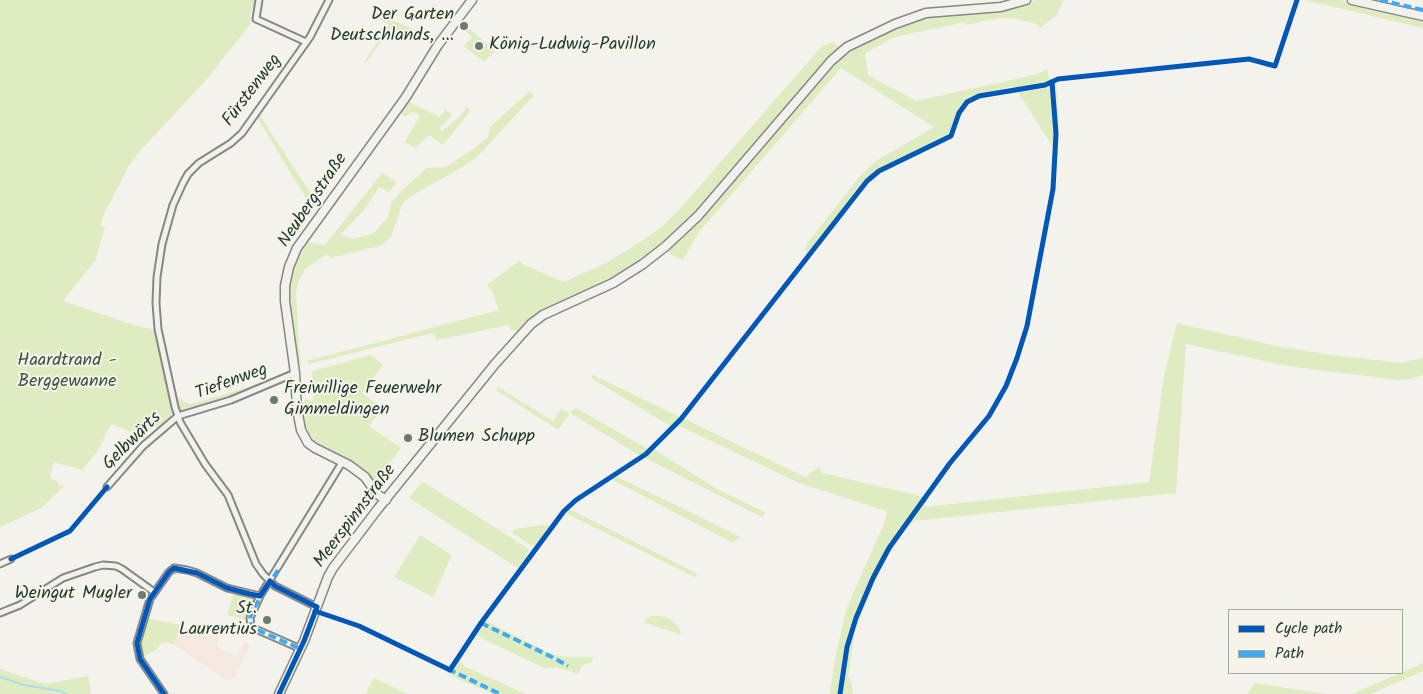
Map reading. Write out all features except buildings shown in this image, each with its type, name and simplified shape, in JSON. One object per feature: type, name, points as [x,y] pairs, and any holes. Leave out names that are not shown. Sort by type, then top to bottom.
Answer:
[{"type":"street","points":[[260,0],[256,19],[306,42]]},
{"type":"street","name":"Fürstenweg","points":[[270,581],[256,564],[228,495],[199,455],[178,416],[159,337],[156,311],[159,260],[166,225],[188,174],[199,163],[231,143],[242,133],[306,42],[329,0]]},
{"type":"street","name":"Neubergstraße","points":[[386,500],[378,494],[361,474],[343,461],[315,448],[305,438],[298,419],[295,373],[288,333],[285,286],[288,267],[297,248],[406,97],[438,45],[472,0]]},
{"type":"street","name":"Meerspinnstraße","points":[[279,694],[301,649],[334,568],[495,364],[531,324],[543,315],[622,278],[650,259],[679,235],[698,216],[840,53],[872,34],[926,13],[1001,7],[1026,0]]},
{"type":"street","points":[[1352,0],[1423,16]]},
{"type":"street","name":"Tiefenweg","points":[[178,416],[231,400],[295,373]]},
{"type":"street","name":"Gelbwärts","points":[[107,487],[142,446],[178,416]]},
{"type":"street","points":[[301,649],[251,627],[250,618],[260,596],[343,461]]},
{"type":"street","points":[[0,564],[11,559]]},
{"type":"street","points":[[0,613],[32,598],[63,578],[103,565],[116,566],[122,569],[154,592]]},
{"type":"street","points":[[164,694],[138,656],[138,638],[150,599],[169,572],[174,568],[178,568],[197,573],[227,588],[260,596]]},
{"type":"street","points":[[270,581],[275,586],[317,606]]},
{"type":"shaded area","points":[[182,626],[203,631],[219,638],[216,646],[237,657],[244,642],[250,645],[235,678],[228,681],[173,644]]},
{"type":"green space","name":"Haardtrand - Berggewanne","points":[[0,0],[255,0],[250,15],[251,23],[207,79],[140,151],[128,167],[102,218],[101,226],[105,228],[97,258],[63,301],[136,326],[157,330],[161,358],[173,409],[172,414],[159,430],[147,418],[137,434],[111,424],[97,452],[82,470],[54,462],[50,478],[59,482],[57,485],[64,486],[54,496],[41,508],[0,527]]},
{"type":"green space","points":[[1037,0],[1064,0],[1056,16],[1040,28],[1033,23],[1014,18],[999,18],[966,25],[965,22],[895,37],[865,53],[868,75],[916,101],[1038,74],[1047,69],[1049,79],[1056,81],[1059,119],[1058,155],[1014,86],[981,94],[962,104],[948,136],[887,165],[867,177],[808,254],[806,245],[860,176],[876,161],[934,127],[841,68],[699,232],[683,260],[666,250],[691,227],[835,61],[856,46],[924,16],[1013,7]]},
{"type":"green space","points":[[1304,0],[1341,0],[1423,20],[1423,28]]},
{"type":"green space","points":[[372,10],[435,40],[429,43],[401,30],[397,36],[389,31],[366,63],[364,62],[389,25],[370,15]]},
{"type":"green space","points":[[464,24],[495,51],[484,62],[464,46],[472,37],[462,29]]},
{"type":"green space","points":[[833,42],[840,47],[824,62],[730,174],[681,228],[628,270],[603,284],[547,309],[530,320],[518,332],[511,330],[509,325],[437,340],[433,333],[309,364],[307,361],[499,310],[492,291],[487,285],[519,261],[524,265],[564,282],[606,263],[659,229],[678,211],[822,46]]},
{"type":"green space","points":[[530,91],[534,95],[478,156],[411,196],[403,203],[391,237],[382,245],[330,258],[327,254],[305,269],[298,282],[296,292],[300,364],[298,362],[293,328],[290,287],[295,265],[308,242],[325,245],[382,173],[395,181],[395,185],[389,192],[379,187],[364,210],[340,235],[353,239],[374,233],[388,217],[391,203],[401,191],[427,168],[446,167],[476,147],[488,137],[490,127]]},
{"type":"green space","points":[[409,102],[440,117],[445,110],[451,114],[451,117],[441,126],[440,129],[442,131],[457,119],[466,109],[465,106],[471,110],[443,145],[429,135],[415,148],[405,142],[420,115],[412,112],[405,117],[401,112]]},
{"type":"green space","points":[[260,112],[262,119],[318,204],[313,210],[257,117]]},
{"type":"green space","points":[[1177,323],[1276,346],[1331,355],[1402,363],[1422,358],[1423,355],[1423,375],[1411,379],[1398,380],[1310,369],[1186,344],[1176,493],[914,521],[896,543],[879,571],[855,631],[848,676],[853,694],[830,694],[834,664],[846,610],[885,521],[886,511],[799,483],[680,426],[670,426],[591,378],[593,375],[805,477],[819,467],[823,473],[929,498],[924,507],[1149,482],[1164,376]]},
{"type":"green space","points":[[371,355],[383,365],[362,393],[383,408],[369,426],[401,448],[375,483],[348,458],[314,441],[305,428],[302,406],[305,399],[312,401],[314,394],[312,371]]},
{"type":"green space","points":[[286,374],[259,388],[182,412],[176,399],[180,398],[184,402],[191,404]]},
{"type":"green space","points":[[498,387],[553,421],[561,409],[570,413],[558,430],[496,390]]},
{"type":"green space","points":[[576,408],[646,448],[650,447],[717,489],[766,513],[762,517],[639,455],[570,413]]},
{"type":"green space","points":[[615,476],[740,537],[733,543],[611,479]]},
{"type":"green space","points":[[421,483],[425,483],[529,549],[519,569],[409,498]]},
{"type":"green space","points":[[569,509],[698,574],[695,577],[565,513]]},
{"type":"green space","points":[[542,525],[551,526],[536,545],[531,545],[512,533],[515,529]]},
{"type":"green space","points":[[420,535],[452,555],[433,597],[394,577]]},
{"type":"green space","points":[[234,593],[255,598],[246,620],[227,615]]},
{"type":"green space","points":[[651,616],[670,619],[678,626],[682,635],[643,622]]},
{"type":"green space","points":[[145,618],[182,625],[173,644],[161,643],[157,649],[143,657],[141,646]]},
{"type":"green space","points":[[486,621],[553,655],[594,657],[591,663],[582,665],[578,674],[556,667],[546,669],[471,633],[479,623]]},
{"type":"green space","points":[[455,658],[461,661],[464,666],[526,694],[493,694],[458,679],[447,673]]},
{"type":"green space","points":[[1423,663],[1423,671],[1371,694],[1352,694],[1398,674],[1403,674],[1403,672]]},
{"type":"green space","points":[[0,669],[45,684],[88,676],[91,694],[0,694]]},
{"type":"green space","points":[[374,678],[407,694],[366,694]]},
{"type":"green space","points":[[1255,683],[1313,692],[1331,694],[1247,694]]},
{"type":"waterway","points":[[0,677],[24,685],[61,691],[66,694]]},
{"type":"marked path","points":[[1380,0],[1423,10]]},
{"type":"marked path","points":[[278,570],[254,608],[250,618],[251,627],[301,649]]},
{"type":"marked path","points":[[481,623],[568,666]]},
{"type":"marked path","points":[[448,669],[500,694]]},
{"type":"cycle path","points":[[315,611],[359,626],[450,670],[481,623],[564,511],[576,500],[646,454],[681,419],[867,181],[879,171],[951,136],[959,113],[967,102],[979,96],[1045,85],[1058,79],[1249,59],[1275,66],[1297,0]]},
{"type":"cycle path","points":[[840,694],[847,647],[856,618],[873,578],[889,548],[950,463],[989,416],[1006,386],[1017,358],[1027,326],[1053,189],[1056,134],[1052,82]]},
{"type":"cycle path","points":[[11,559],[70,531],[107,487]]},
{"type":"cycle path","points":[[164,694],[140,659],[137,643],[150,599],[169,572],[174,568],[197,573],[227,588],[260,596],[270,581],[275,586],[317,607],[304,641],[279,694]]},
{"type":"place","name":"Der Garten Deutschlands, ...","points":[[464,26]]},
{"type":"place","name":"König-Ludwig-Pavillon","points":[[479,46]]},
{"type":"place","name":"Freiwillige Feuerwehr Gimmeldingen","points":[[274,400]]},
{"type":"place","name":"Blumen Schupp","points":[[408,438]]},
{"type":"place","name":"Weingut Mugler","points":[[142,595]]},
{"type":"place","name":"St. Laurentius","points":[[267,620]]}]
